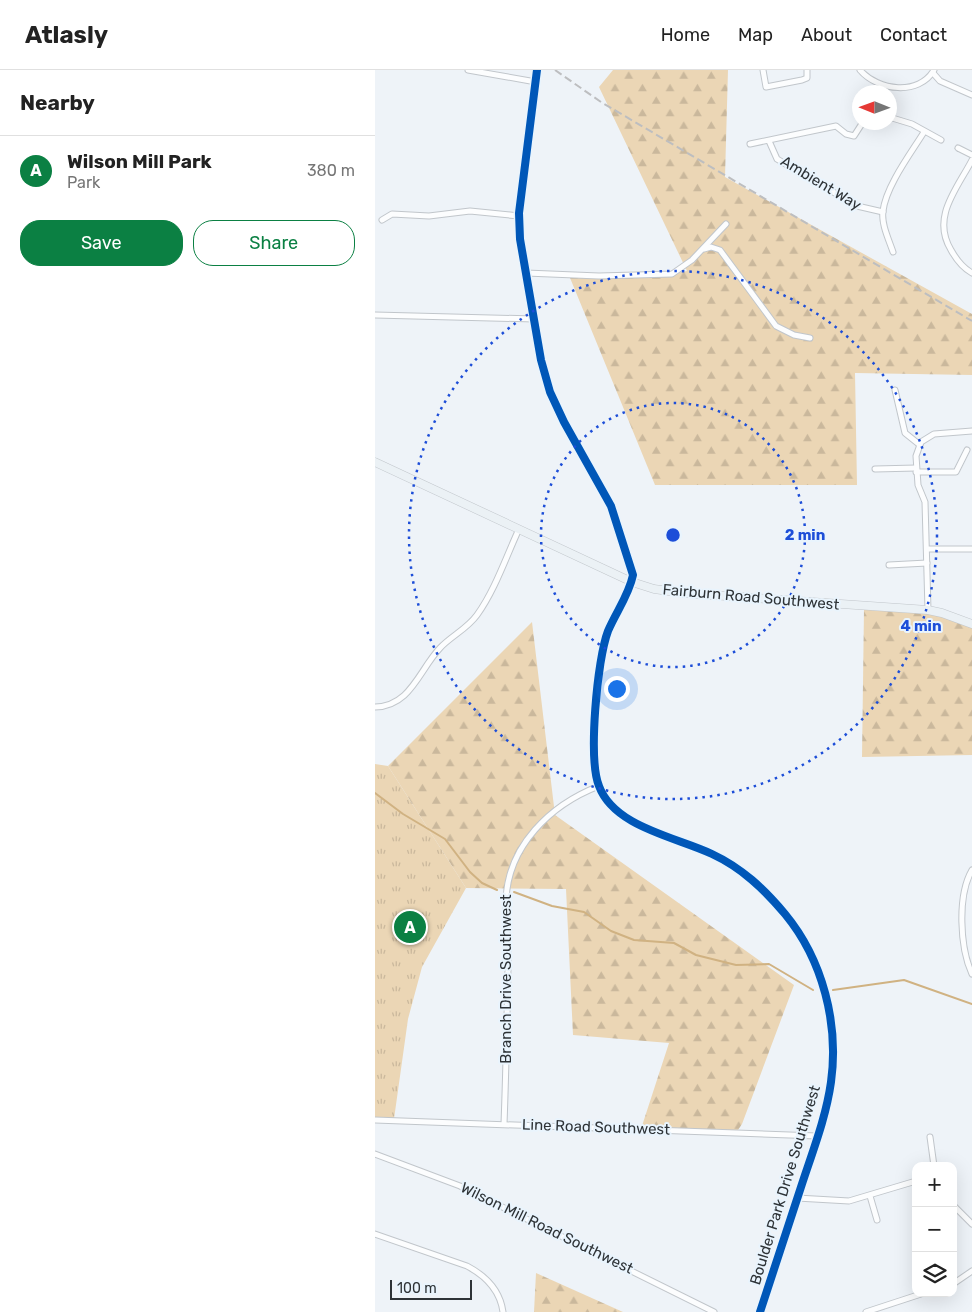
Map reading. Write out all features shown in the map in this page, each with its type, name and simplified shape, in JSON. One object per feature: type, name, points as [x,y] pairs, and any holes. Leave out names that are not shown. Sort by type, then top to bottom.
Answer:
[{"type":"street","points":[[468,70],[535,82]]},
{"type":"street","points":[[537,70],[519,216],[520,239],[533,319],[541,360],[550,392],[564,422],[611,506],[632,568],[632,582]]},
{"type":"street","points":[[763,70],[766,87],[807,78],[807,70]]},
{"type":"street","points":[[860,70],[867,77],[877,82],[902,88],[920,83],[934,72],[942,82],[972,95]]},
{"type":"street","points":[[897,119],[912,124],[941,140]]},
{"type":"street","name":"Ambient Way","points":[[750,144],[836,126],[845,134],[855,136],[858,130]]},
{"type":"street","name":"Ambient Way","points":[[893,252],[883,212],[893,185],[924,132]]},
{"type":"street","name":"Ambient Way","points":[[769,141],[777,159],[857,206],[883,212]]},
{"type":"street","points":[[958,148],[972,155]]},
{"type":"street","points":[[972,160],[943,216],[946,242],[955,257],[972,273]]},
{"type":"street","points":[[383,220],[392,214],[429,216],[470,211],[519,216]]},
{"type":"street","points":[[526,273],[664,276],[679,270],[701,251],[726,224]]},
{"type":"street","points":[[701,251],[711,246],[720,250],[777,326],[794,335],[810,338]]},
{"type":"street","points":[[375,315],[533,319]]},
{"type":"street","points":[[895,390],[905,433],[920,445]]},
{"type":"street","points":[[928,610],[925,502],[918,485],[916,456],[920,445],[934,434],[972,431]]},
{"type":"street","points":[[875,469],[956,472],[967,450]]},
{"type":"street","name":"Fairburn Road Southwest","points":[[375,462],[632,582],[654,589],[683,593],[928,610],[943,613],[972,624]]},
{"type":"street","points":[[375,707],[394,702],[413,688],[440,648],[476,616],[519,529]]},
{"type":"street","points":[[927,548],[972,549]]},
{"type":"street","points":[[889,565],[927,564]]},
{"type":"street","name":"Boulder Park Drive Southwest","points":[[632,582],[609,630],[599,664],[594,763],[599,786],[609,804],[625,817],[711,853],[743,872],[770,897],[801,935],[820,978],[829,1008],[832,1035],[831,1084],[817,1136],[761,1312]]},
{"type":"street","name":"Branch Drive Southwest","points":[[504,1124],[509,961],[506,901],[510,874],[521,847],[539,824],[570,801],[599,786]]},
{"type":"street","points":[[972,870],[963,901],[962,926],[968,965],[972,974]]},
{"type":"street","name":"Line Road Southwest","points":[[375,1120],[817,1136]]},
{"type":"street","points":[[930,1136],[933,1162]]},
{"type":"street","name":"Wilson Mill Road Southwest","points":[[375,1154],[460,1186],[714,1312]]},
{"type":"street","points":[[797,1198],[849,1201],[912,1182]]},
{"type":"street","points":[[870,1196],[877,1220]]},
{"type":"street","points":[[955,1207],[972,1224]]},
{"type":"street","points":[[375,1234],[480,1272],[496,1290],[503,1312]]},
{"type":"street","points":[[957,1281],[972,1271]]},
{"type":"street","points":[[866,1312],[912,1297]]},
{"type":"green space","points":[[613,70],[728,70],[725,177],[972,314],[972,375],[855,373],[857,485],[655,485],[568,273],[671,274],[687,271],[599,87]]},
{"type":"green space","points":[[864,609],[948,613],[972,623],[972,755],[862,757]]},
{"type":"green space","points":[[532,622],[555,815],[794,985],[742,1124],[736,1133],[640,1132],[669,1043],[573,1035],[566,889],[466,888],[388,766]]},
{"type":"green space","points":[[375,764],[388,766],[466,888],[422,967],[408,1019],[394,1119],[375,1118]]},
{"type":"green space","points":[[536,1273],[623,1312],[534,1312]]},
{"type":"waterway","points":[[375,793],[403,814],[445,839],[470,872],[482,883],[497,890]]},
{"type":"waterway","points":[[514,892],[552,906],[584,912],[611,931],[634,940],[674,943],[696,955],[736,965],[769,964],[813,990]]},
{"type":"waterway","points":[[833,990],[904,980],[972,1004]]},
{"type":"railway","points":[[555,70],[601,102],[972,321]]},
{"type":"cycle path","points":[[537,70],[519,213],[520,239],[541,360],[550,392],[564,422],[611,506],[633,575],[608,631],[600,664],[594,733],[594,754],[599,786],[607,800],[618,812],[632,821],[664,836],[712,854],[733,866],[761,888],[785,914],[809,952],[818,972],[830,1015],[833,1060],[826,1109],[760,1312]]},
{"type":"place","name":"Wilson Mill Park","points":[[410,927]]}]
